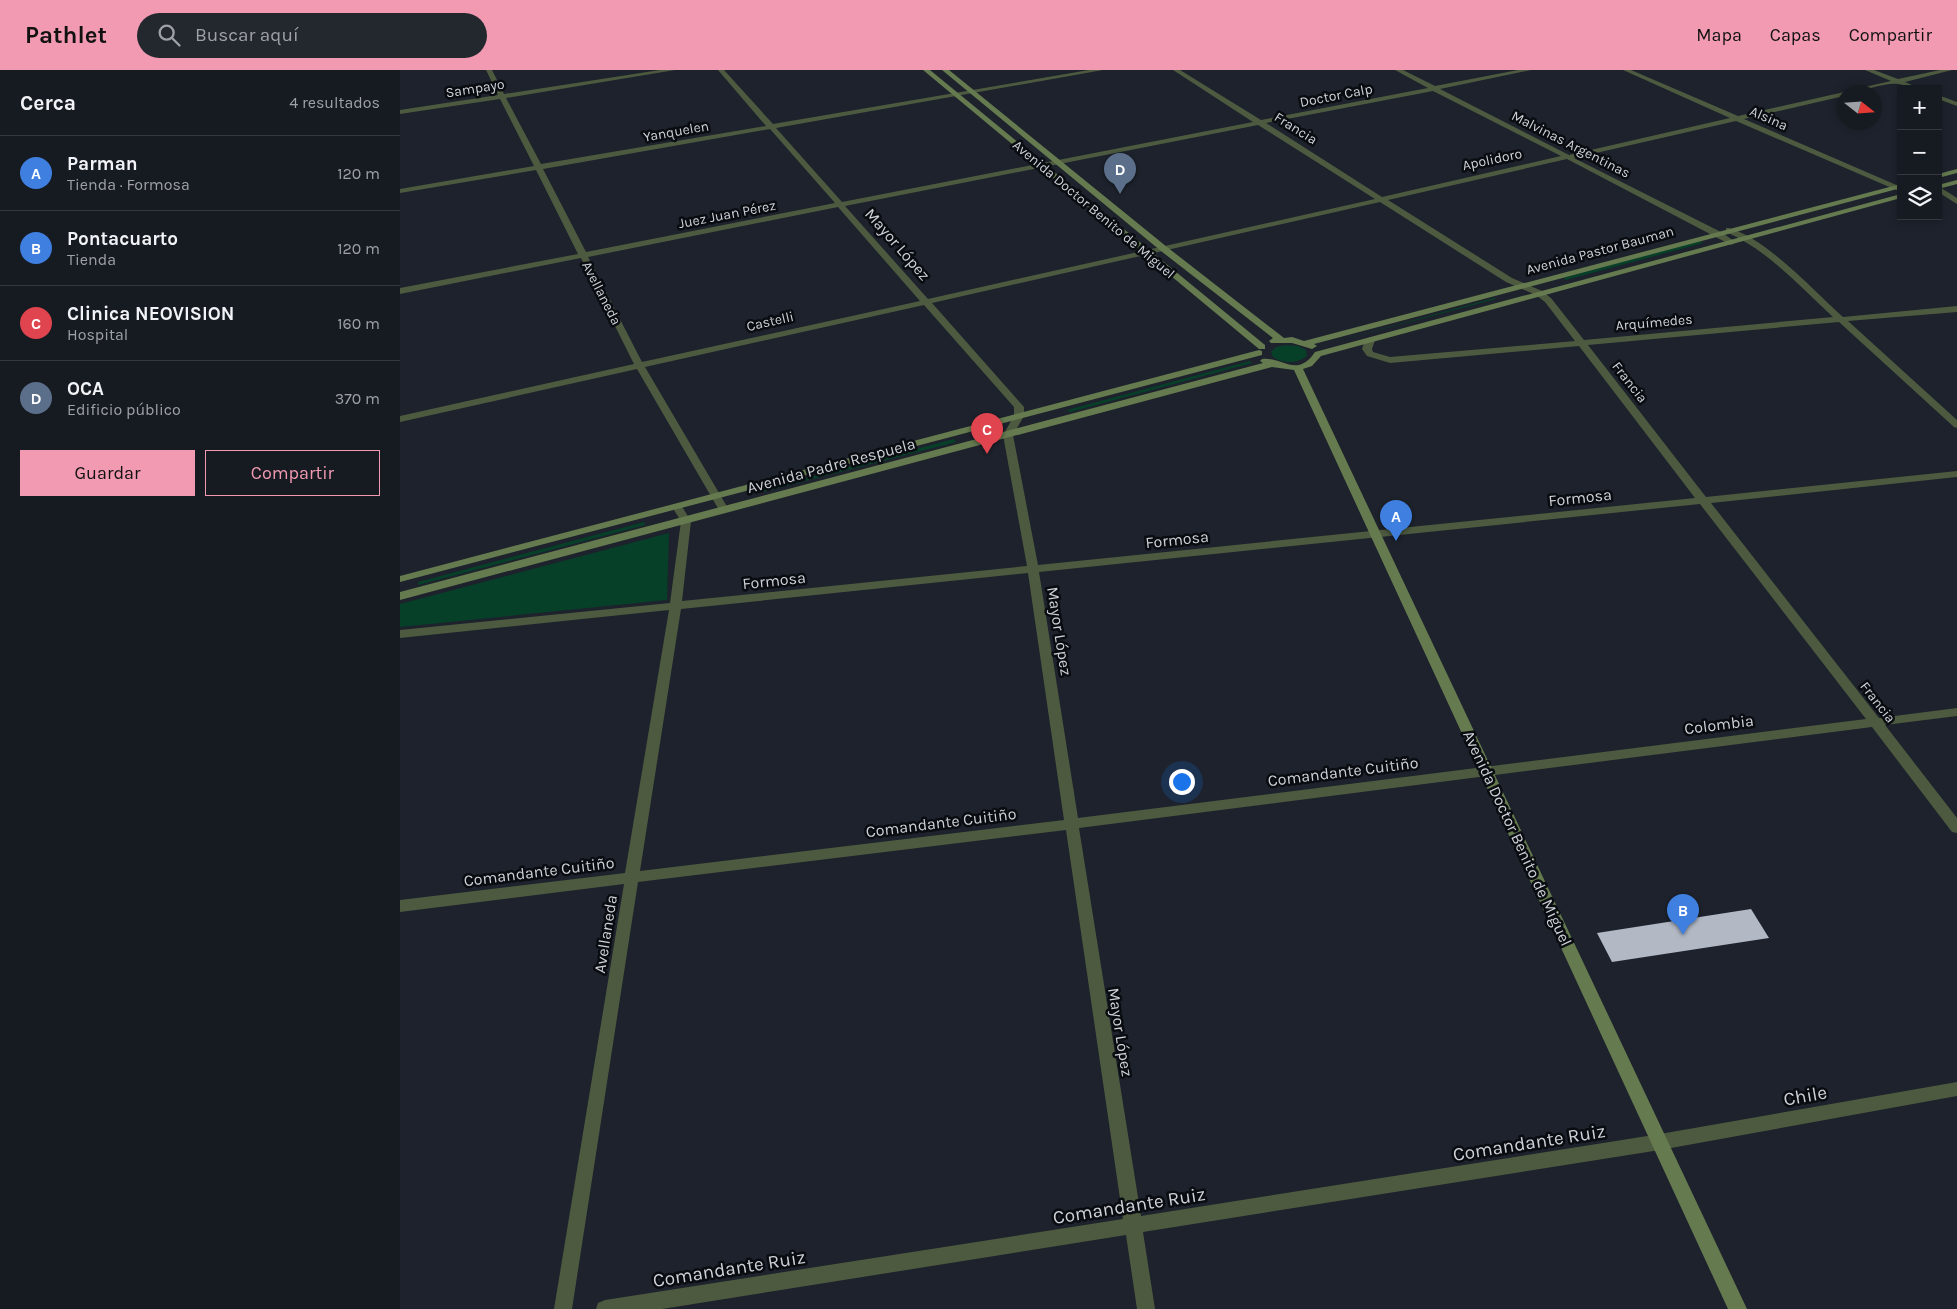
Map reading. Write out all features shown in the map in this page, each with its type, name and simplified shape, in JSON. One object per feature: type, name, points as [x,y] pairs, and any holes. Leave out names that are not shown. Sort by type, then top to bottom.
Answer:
[{"type":"main road","name":"Avenida Doctor Benito de Miguel","points":[[926,70],[1042,165],[1261,350],[1261,357],[1271,364]]},
{"type":"main road","name":"Avenida Doctor Benito de Miguel","points":[[945,70],[1164,249],[1281,340]]},
{"type":"main road","points":[[1942,175],[1957,171]]},
{"type":"main road","points":[[1942,188],[1957,182]]},
{"type":"main road","name":"Avenida Pastor Bauman","points":[[1306,343],[1729,230],[1897,188]]},
{"type":"main road","name":"Avenida Pastor Bauman","points":[[1297,367],[1312,362],[1318,354],[1897,197]]},
{"type":"main road","points":[[1281,340],[1306,343],[1316,350],[1318,354]]},
{"type":"main road","name":"Avenida Padre Respuela","points":[[400,579],[1019,416],[1261,350],[1270,342],[1281,340]]},
{"type":"main road","points":[[1271,364],[1297,367]]},
{"type":"main road","name":"Avenida Padre Respuela","points":[[400,596],[1271,364]]},
{"type":"main road","name":"Avenida Doctor Benito de Miguel","points":[[1297,367],[1738,1309]]},
{"type":"street","name":"Avellaneda","points":[[490,70],[639,365],[724,510]]},
{"type":"street","name":"Sampayo","points":[[400,112],[672,70]]},
{"type":"street","name":"Mayor López","points":[[721,70],[1019,407],[1019,416]]},
{"type":"street","name":"Yanquelen","points":[[400,191],[1100,70]]},
{"type":"street","name":"Francia","points":[[1176,70],[1520,285],[1539,293],[1548,300],[1957,828]]},
{"type":"street","name":"Malvinas Argentinas","points":[[1398,70],[1731,242]]},
{"type":"street","name":"Doctor Calp","points":[[1059,162],[1528,70]]},
{"type":"street","name":"Alsina","points":[[1626,70],[1897,187]]},
{"type":"street","points":[[1868,70],[1908,85]]},
{"type":"street","points":[[1880,85],[1949,70]]},
{"type":"street","name":"Apolidoro","points":[[1146,253],[1380,198],[1837,96]]},
{"type":"street","points":[[1942,98],[1957,104]]},
{"type":"street","name":"Juez Juan Pérez","points":[[400,291],[1059,162]]},
{"type":"street","points":[[1942,189],[1957,191]]},
{"type":"street","points":[[1942,191],[1957,202]]},
{"type":"street","points":[[1729,230],[1747,238],[1763,249],[1957,425]]},
{"type":"street","name":"Castelli","points":[[400,419],[925,300],[1146,253]]},
{"type":"street","name":"Arquímedes","points":[[1370,340],[1367,349],[1370,354],[1390,360],[1957,309]]},
{"type":"street","points":[[1008,434],[1019,416]]},
{"type":"street","name":"Mayor López","points":[[1008,434],[1033,570],[1146,1309]]},
{"type":"street","name":"Formosa","points":[[400,634],[1957,474]]},
{"type":"street","points":[[677,507],[686,521]]},
{"type":"street","name":"Avellaneda","points":[[563,1309],[675,606],[686,521]]},
{"type":"street","name":"Colombia","points":[[1486,771],[1957,712]]},
{"type":"street","name":"Comandante Cuitiño","points":[[400,906],[1072,824],[1486,771]]},
{"type":"street","name":"Chile","points":[[1660,1142],[1957,1089]]},
{"type":"street","name":"Comandante Ruiz","points":[[605,1309],[1660,1142]]},
{"type":"green space","points":[[1700,241],[1703,243],[1566,280],[1563,278]]},
{"type":"green space","points":[[1494,298],[1496,299],[1327,344]]},
{"type":"green space","points":[[1286,345],[1298,346],[1306,350],[1307,356],[1299,361],[1290,362],[1281,361],[1273,357],[1271,352],[1276,347]]},
{"type":"green space","points":[[1250,361],[1252,363],[1070,412],[1067,410]]},
{"type":"green space","points":[[954,439],[956,442],[763,492],[762,490]]},
{"type":"green space","points":[[644,522],[645,525],[418,585],[418,582]]},
{"type":"green space","points":[[669,533],[667,600],[400,627],[400,604]]},
{"type":"building","points":[[1751,909],[1769,938],[1612,962],[1597,933]]},
{"type":"place","name":"OCA","points":[[1120,194]]},
{"type":"place","name":"Clinica NEOVISION","points":[[987,454]]},
{"type":"place","name":"Parman","points":[[1396,541]]},
{"type":"place","name":"Pontacuarto","points":[[1683,935]]}]
